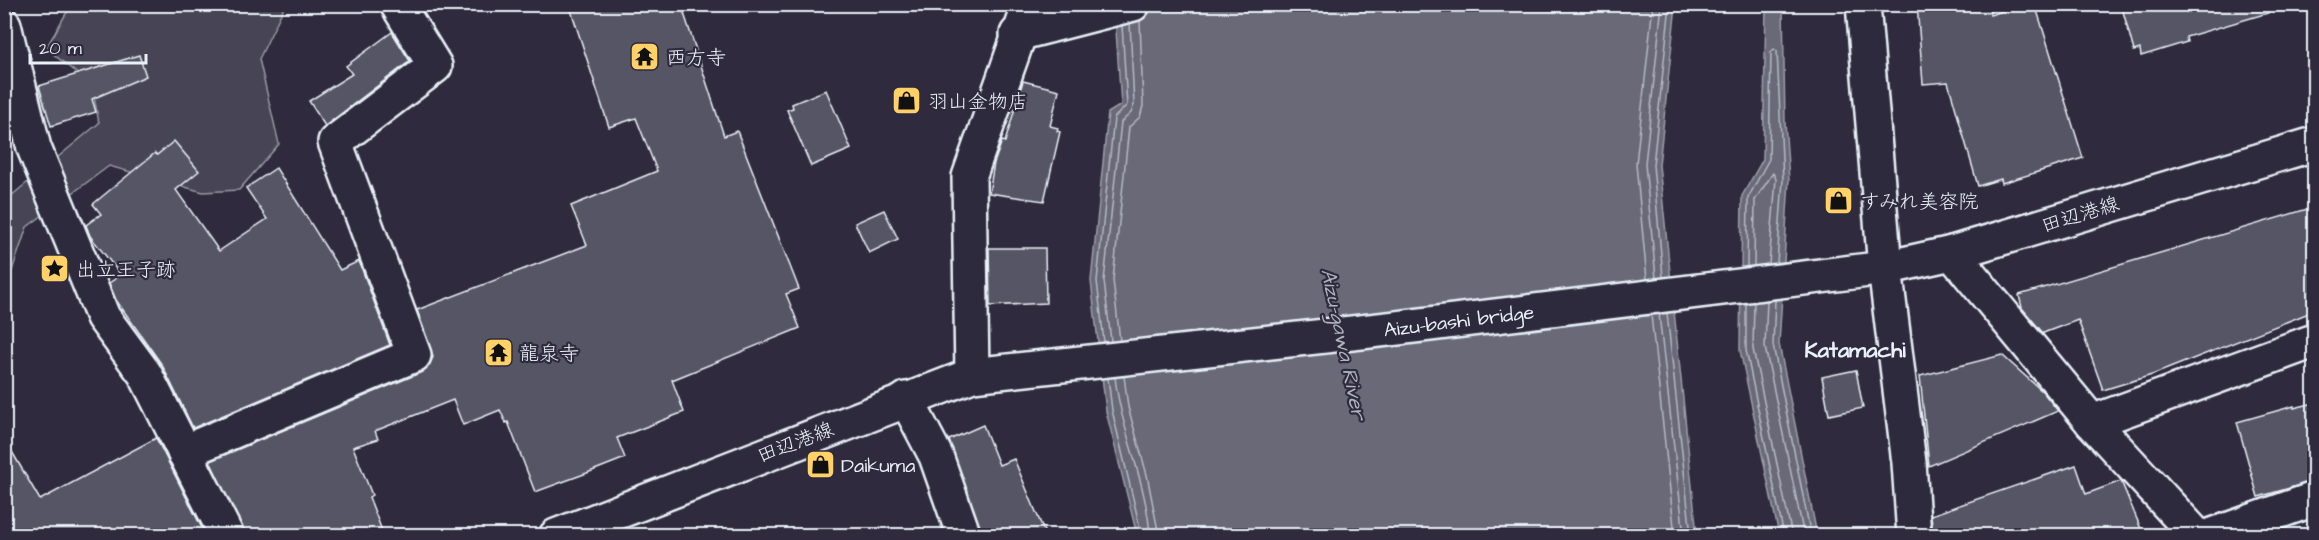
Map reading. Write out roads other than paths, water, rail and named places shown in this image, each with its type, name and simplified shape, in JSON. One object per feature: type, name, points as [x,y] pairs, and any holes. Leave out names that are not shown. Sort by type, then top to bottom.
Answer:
[{"type":"street","points":[[184,452],[414,355],[335,142],[435,66],[397,4]]},
{"type":"street","points":[[972,375],[969,177],[1017,34],[1030,4]]},
{"type":"street","points":[[1017,34],[1132,4]]},
{"type":"street","points":[[1863,4],[1885,268],[1909,463],[1914,536]]},
{"type":"street","points":[[4,25],[34,147],[103,317],[144,374],[227,536]]},
{"type":"street","name":"田辺港線","points":[[1842,274],[1885,268],[1952,253],[2314,144]]},
{"type":"street","points":[[1952,253],[2092,422],[2197,536]]},
{"type":"street","name":"Aizu-bashi bridge","points":[[1038,367],[1397,328],[1842,274]]},
{"type":"street","points":[[2092,422],[2314,341]]},
{"type":"street","name":"田辺港線","points":[[556,536],[972,375],[1038,367]]},
{"type":"street","points":[[906,399],[936,456],[964,536]]},
{"type":"street","points":[[2211,536],[2314,499]]},
{"type":"water","name":"Aizu-gawa River","points":[[1119,5],[1676,5],[1659,165],[1697,535],[1137,535],[1106,411],[1091,281],[1108,113],[1121,105],[1116,30]]},
{"type":"water","points":[[1766,5],[1783,5],[1785,122],[1789,180],[1779,344],[1817,535],[1779,535],[1740,350],[1742,196],[1763,159]]},
{"type":"place","name":"西方寺","points":[[645,57]]},
{"type":"place","name":"羽山金物店","points":[[907,101]]},
{"type":"place","name":"すみれ美容院","points":[[1839,201]]},
{"type":"place","name":"出立王子跡","points":[[55,269]]},
{"type":"place","name":"龍泉寺","points":[[498,353]]},
{"type":"place","name":"Daikuma","points":[[820,465]]},
{"type":"district","name":"Katamachi","points":[[1855,349]]}]
